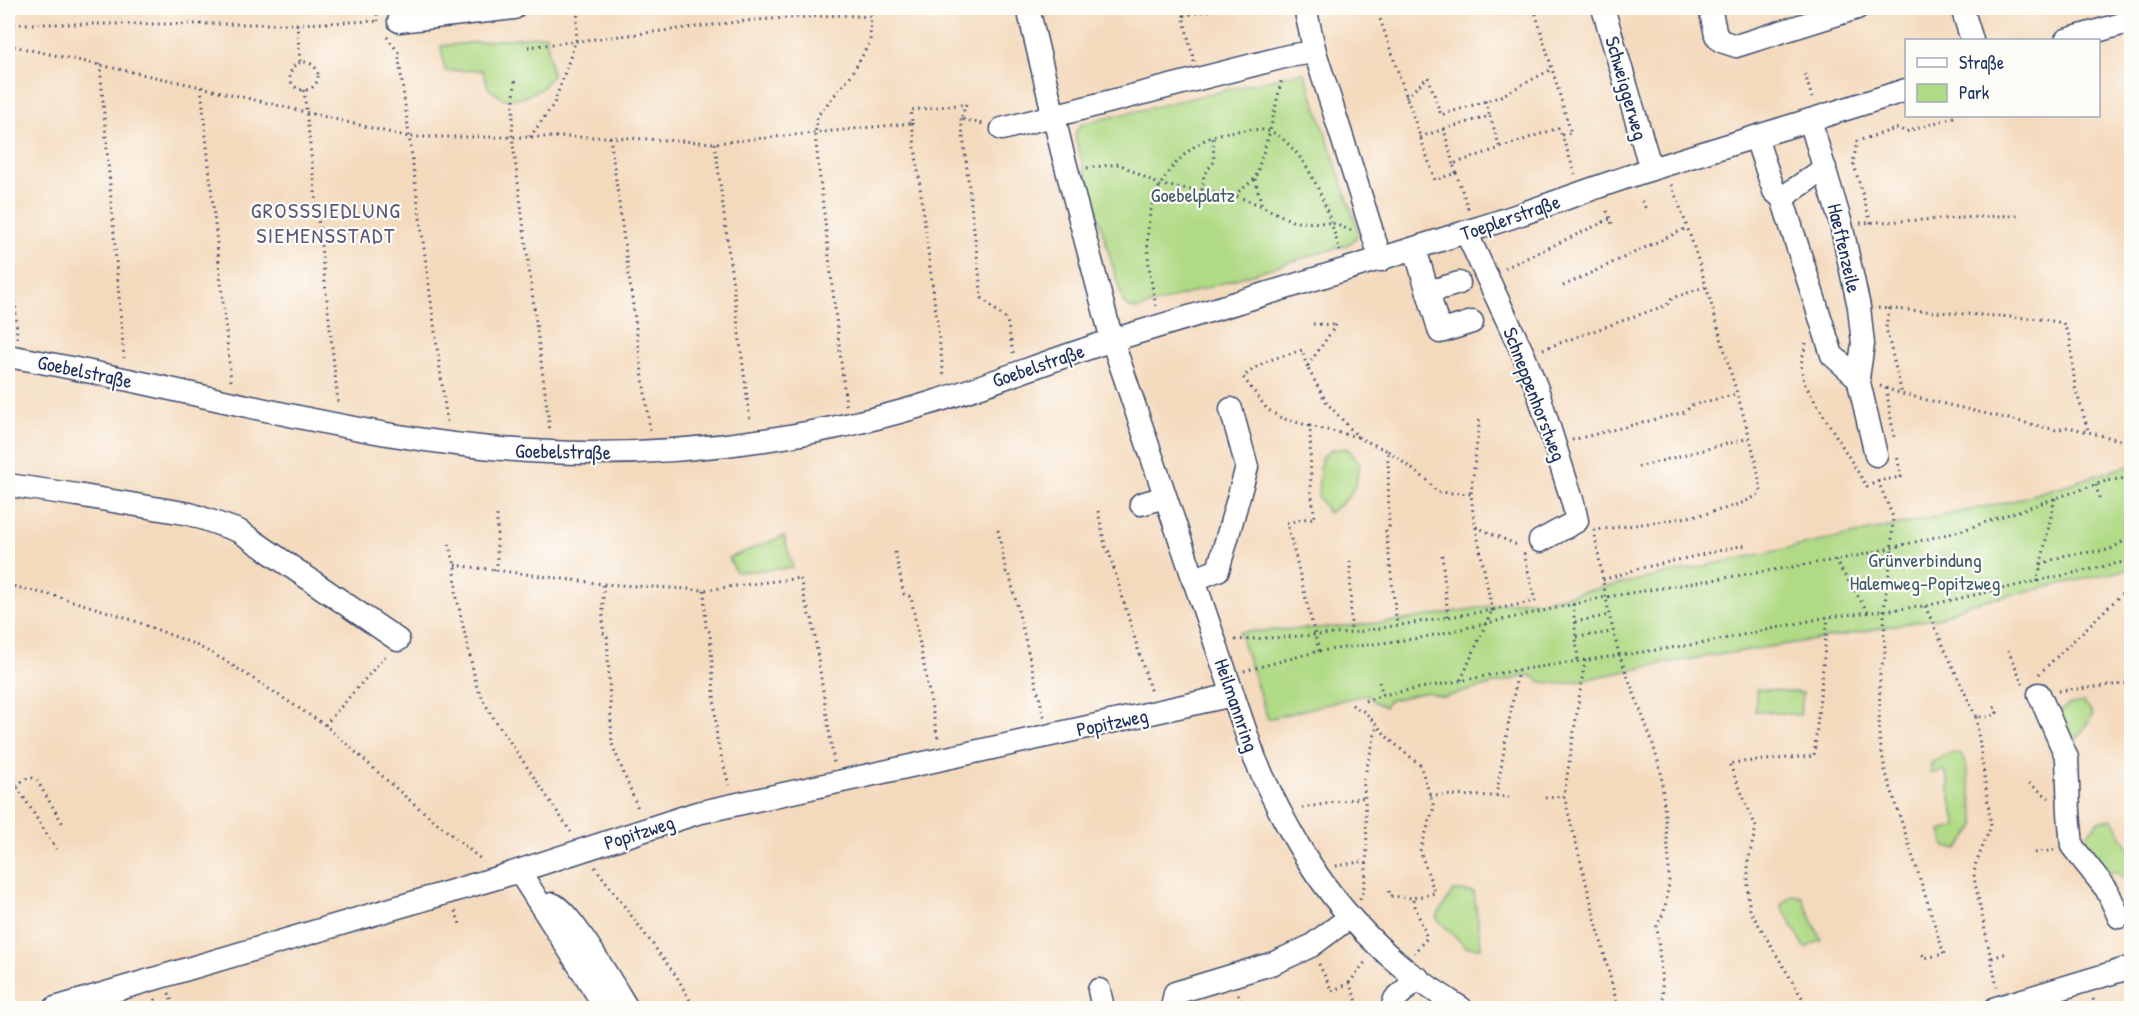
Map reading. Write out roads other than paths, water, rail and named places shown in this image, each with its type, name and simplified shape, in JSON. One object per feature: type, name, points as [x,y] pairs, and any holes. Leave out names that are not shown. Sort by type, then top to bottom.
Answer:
[{"type":"street","points":[[388,21],[514,8]]},
{"type":"street","points":[[1028,8],[1066,167],[1112,340]]},
{"type":"street","points":[[1305,8],[1315,52],[1381,260]]},
{"type":"street","name":"Schweiggerweg","points":[[1603,8],[1657,167]]},
{"type":"street","points":[[1710,8],[1716,35],[1721,41],[1736,46],[1857,8]]},
{"type":"street","points":[[1962,8],[1972,39]]},
{"type":"street","points":[[2069,39],[2132,21]]},
{"type":"street","points":[[1002,129],[1288,56],[1315,52]]},
{"type":"street","name":"Toeplerstraße","points":[[1112,340],[1381,260],[1657,167],[1756,138],[1811,110],[1905,90]]},
{"type":"street","name":"Haeftenzeile","points":[[1811,110],[1858,307],[1863,344],[1858,378]]},
{"type":"street","points":[[1756,138],[1774,191],[1782,198],[1832,355],[1858,378],[1876,455]]},
{"type":"street","points":[[1782,198],[1825,168]]},
{"type":"street","name":"Schneppenhorstweg","points":[[1471,230],[1537,389],[1585,525],[1540,541]]},
{"type":"street","points":[[1414,249],[1440,332],[1472,322]]},
{"type":"street","points":[[1428,292],[1459,283]]},
{"type":"street","name":"Goebelstraße","points":[[12,347],[339,424],[460,445],[590,453],[668,450],[847,425],[938,401],[1112,340]]},
{"type":"street","name":"Heilmannring","points":[[1112,340],[1233,695],[1256,759],[1279,812],[1313,871],[1350,917],[1378,946],[1410,973],[1461,1008]]},
{"type":"street","points":[[1193,580],[1218,570],[1247,467],[1231,409]]},
{"type":"street","points":[[8,485],[190,514],[239,531],[398,640]]},
{"type":"street","points":[[1141,504],[1166,497]]},
{"type":"street","points":[[2036,687],[2067,758],[2072,846],[2107,890],[2119,917]]},
{"type":"street","name":"Popitzweg","points":[[55,1008],[510,874],[734,804],[1233,695]]},
{"type":"street","points":[[510,874],[540,901],[606,1008]]},
{"type":"street","points":[[540,901],[558,906],[610,979],[627,1008]]},
{"type":"street","points":[[1172,1008],[1175,993],[1274,963],[1311,946],[1350,917]]},
{"type":"street","points":[[1998,1008],[2132,967]]},
{"type":"street","points":[[1392,1008],[1410,973]]},
{"type":"district","name":"GROSSSIEDLUNG SIEMENSSTADT","points":[[326,222]]},
{"type":"park label","name":"Goebelplatz","points":[[1193,194]]},
{"type":"park label","name":"Grünverbindung Halemweg-Popitzweg","points":[[1925,570]]}]
